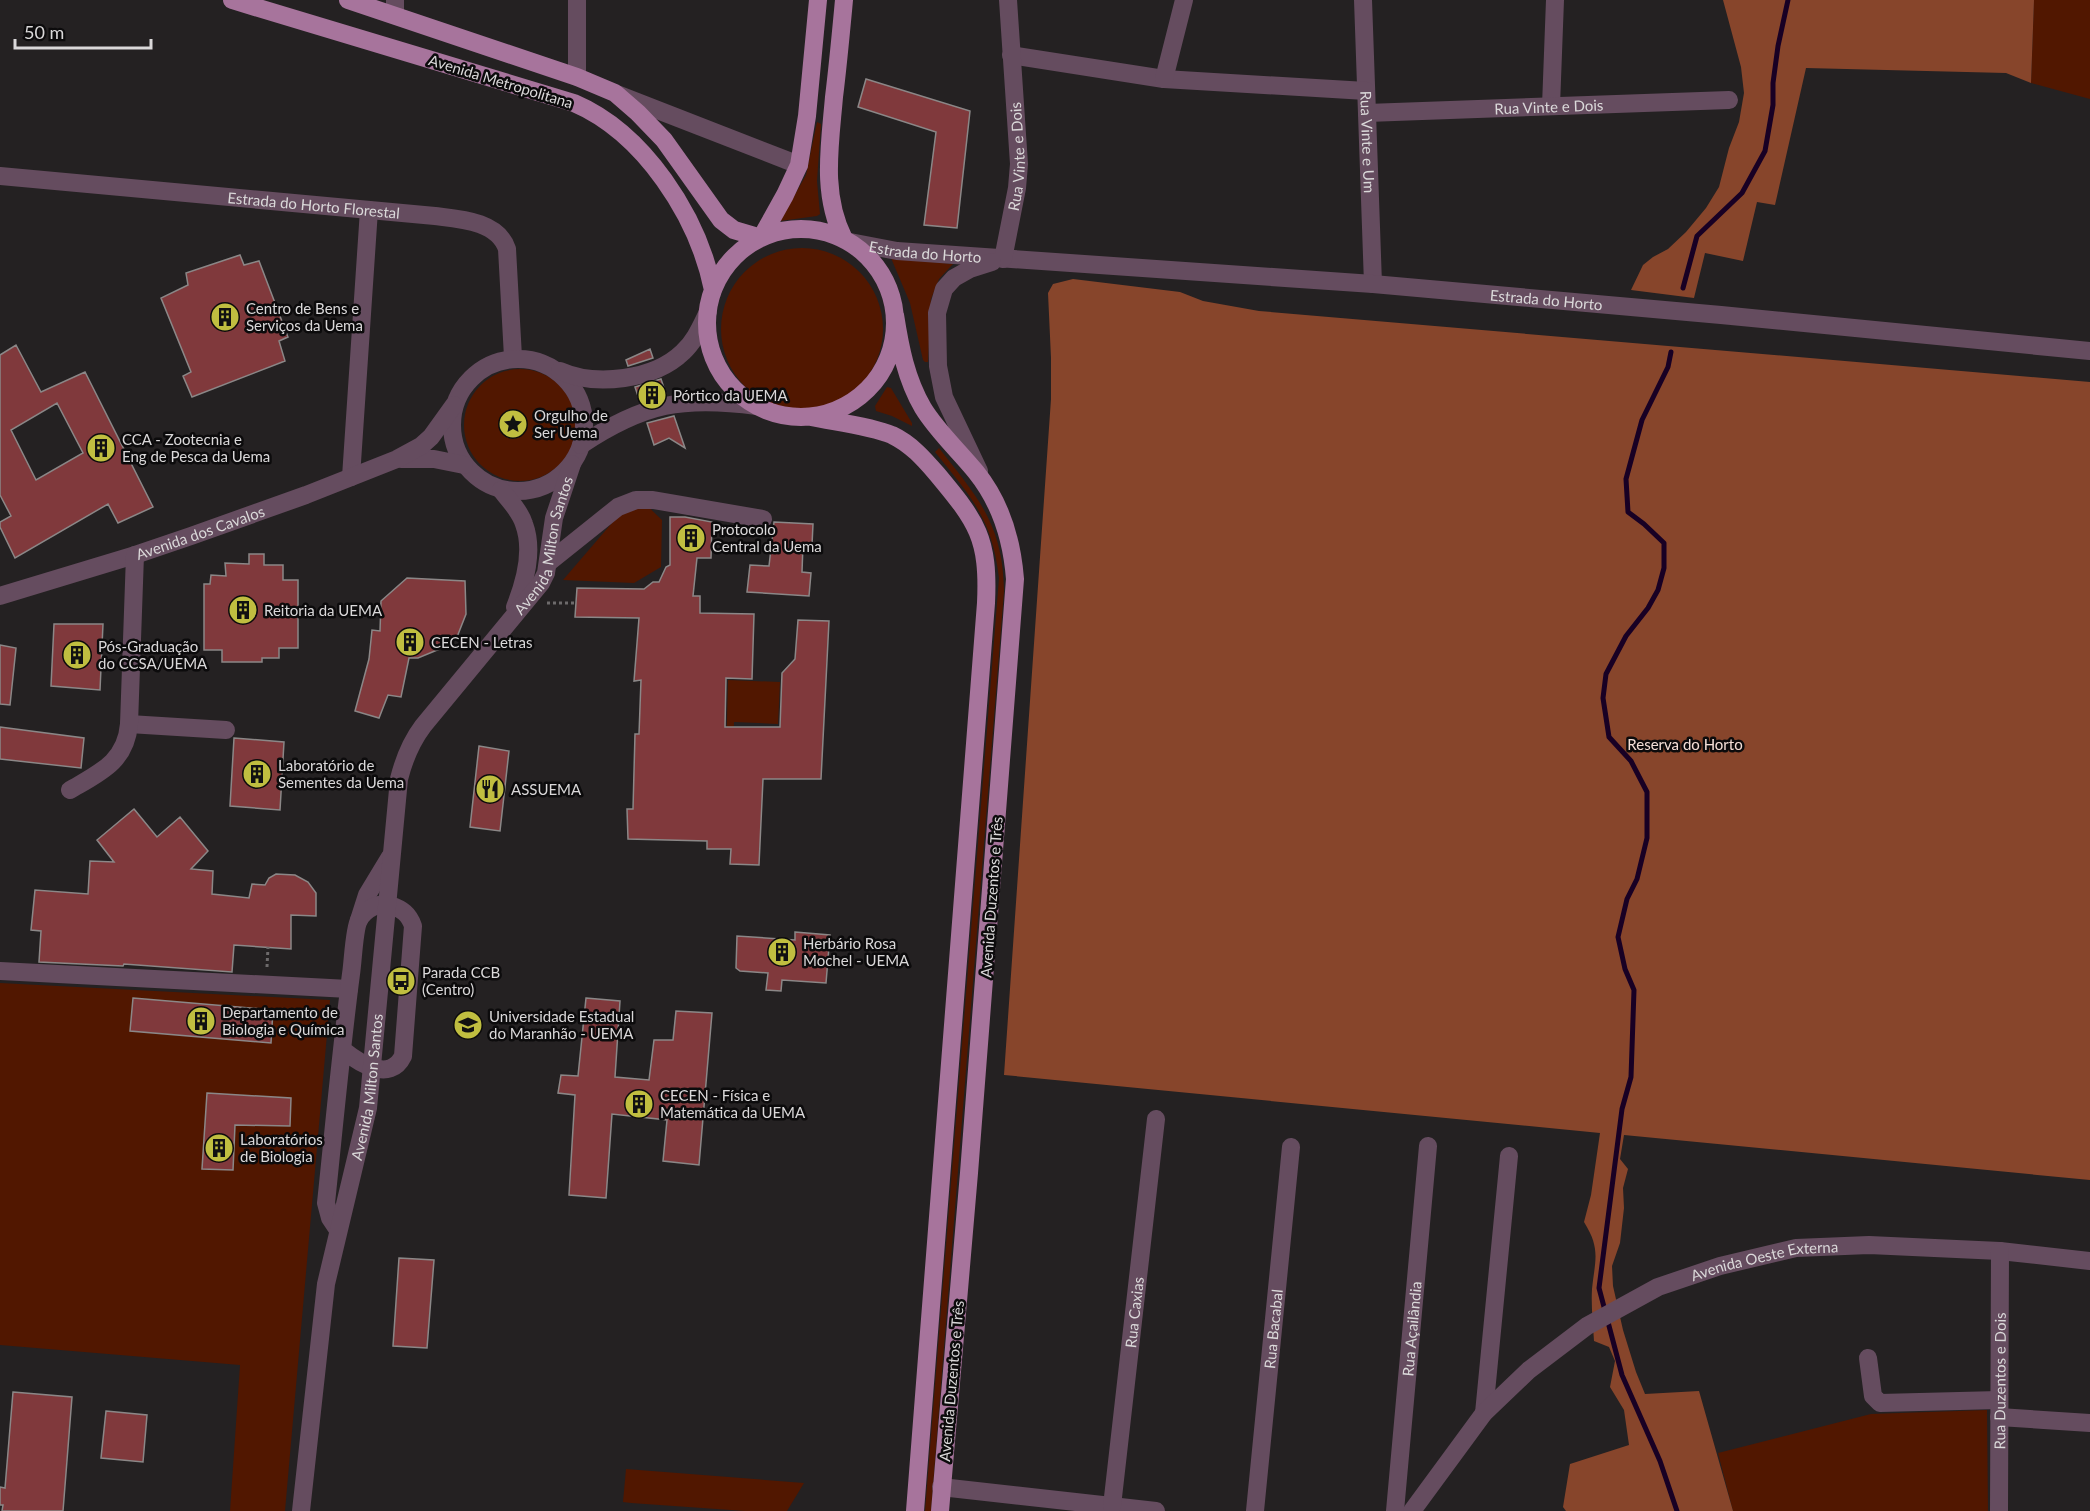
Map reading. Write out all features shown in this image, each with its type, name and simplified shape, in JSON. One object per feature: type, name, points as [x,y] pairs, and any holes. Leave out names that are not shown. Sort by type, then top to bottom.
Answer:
[{"type":"main road","name":"Avenida Metropolitana","points":[[232,0],[574,103],[599,116],[635,146],[654,166],[670,189],[705,258],[713,290]]},
{"type":"main road","name":"Avenida Metropolitana","points":[[348,0],[395,7],[615,93],[664,140],[721,220],[734,231],[761,238]]},
{"type":"main road","points":[[761,238],[799,165],[807,116],[818,0]]},
{"type":"main road","points":[[844,0],[828,162],[830,199],[835,222],[847,240]]},
{"type":"main road","points":[[808,228],[827,232],[847,240],[868,256],[882,275],[892,297],[895,315],[889,357],[874,383],[852,403],[811,417],[783,416],[757,406],[730,385],[719,369],[711,351],[708,332],[708,312],[713,290],[724,269],[739,253],[761,238],[790,229],[808,228]]},
{"type":"main road","name":"Avenida Duzentos e Três","points":[[895,315],[905,365],[922,406],[976,472],[1000,511],[1010,543],[1015,588],[940,1511]]},
{"type":"main road","name":"Avenida Duzentos e Três","points":[[811,417],[885,432],[919,453],[971,518],[982,543],[987,571],[915,1511]]},
{"type":"street","points":[[577,0],[577,77]]},
{"type":"street","name":"Rua Vinte e Dois","points":[[1003,259],[1017,188],[1019,164],[1008,0]]},
{"type":"street","points":[[1164,79],[1184,0]]},
{"type":"street","name":"Rua Vinte e Um","points":[[1363,0],[1373,284]]},
{"type":"street","points":[[1551,106],[1555,0]]},
{"type":"street","points":[[1011,56],[1164,79],[1366,91]]},
{"type":"street","points":[[615,93],[799,165]]},
{"type":"street","name":"Rua Vinte e Dois","points":[[1367,113],[1729,100]]},
{"type":"street","name":"Estrada do Horto Florestal","points":[[0,176],[458,219],[487,227],[502,238],[507,249],[513,357]]},
{"type":"street","points":[[351,477],[369,210]]},
{"type":"street","name":"Estrada do Horto","points":[[847,240],[897,251],[1373,284],[2090,351]]},
{"type":"street","name":"Estrada do Horto","points":[[989,491],[944,397],[938,366],[937,313],[944,289],[954,278],[970,269],[1003,259]]},
{"type":"street","points":[[554,368],[570,383],[581,402],[584,423],[581,445],[572,464],[558,478],[540,488],[520,492],[501,490],[480,480],[464,465],[454,446],[451,426],[454,405],[462,387],[476,372],[494,362],[513,357],[535,360],[554,368],[571,376],[587,380],[604,380],[644,373],[660,368],[684,351],[695,338],[708,312]]},
{"type":"street","points":[[581,445],[623,419],[648,409],[701,401],[757,406]]},
{"type":"street","name":"Avenida dos Cavalos","points":[[1,592],[135,555],[306,495],[397,459],[421,446],[431,437],[454,405]]},
{"type":"street","name":"Avenida dos Cavalos","points":[[397,459],[419,458],[450,461],[464,465]]},
{"type":"street","name":"Avenida Milton Santos","points":[[301,1511],[326,1284],[368,1108],[399,779],[409,749],[423,726],[541,583],[548,563],[554,518],[572,464]]},
{"type":"street","name":"Avenida Milton Santos","points":[[501,490],[516,508],[524,524],[528,541],[525,578],[509,623]]},
{"type":"street","points":[[548,563],[618,507],[636,500],[653,500],[763,519]]},
{"type":"street","points":[[70,790],[108,767],[118,757],[125,744],[129,724],[135,555]]},
{"type":"street","points":[[129,724],[225,730]]},
{"type":"street","points":[[338,1230],[330,1218],[326,1203],[358,921],[366,895],[393,853]]},
{"type":"street","points":[[343,1050],[357,1061],[373,1068],[387,1069],[400,1062],[405,1049],[413,926],[411,920],[402,910],[388,904],[371,908],[358,921]]},
{"type":"street","points":[[0,971],[349,989]]},
{"type":"street","name":"Rua Caxias","points":[[1112,1506],[1156,1119]]},
{"type":"street","name":"Rua Açailândia","points":[[1395,1511],[1428,1146]]},
{"type":"street","name":"Rua Bacabal","points":[[1255,1511],[1292,1147]]},
{"type":"street","points":[[1484,1413],[1509,1155]]},
{"type":"street","name":"Avenida Oeste Externa","points":[[1412,1511],[1484,1413],[1529,1370],[1587,1326],[1658,1287],[1720,1266],[1796,1248],[1869,1245],[2000,1251],[2090,1261]]},
{"type":"street","name":"Rua Duzentos e Dois","points":[[1999,1511],[2000,1251]]},
{"type":"street","points":[[1868,1358],[1873,1396],[1880,1402],[1999,1408],[2090,1423]]},
{"type":"street","points":[[941,1487],[1156,1511]]},
{"type":"shaded area","points":[[2034,0],[2090,0],[2090,99],[2031,83]]},
{"type":"shaded area","points":[[817,122],[821,124],[817,181],[820,214],[780,221],[806,175]]},
{"type":"shaded area","points":[[802,248],[833,254],[859,272],[877,298],[883,329],[877,360],[859,386],[833,404],[802,410],[771,404],[745,386],[727,360],[721,329],[727,298],[745,272],[771,254]]},
{"type":"shaded area","points":[[891,258],[953,264],[939,279],[931,299],[928,362],[923,360],[910,303]]},
{"type":"shaded area","points":[[520,369],[541,374],[559,386],[571,404],[576,425],[571,446],[559,464],[541,476],[520,481],[499,476],[481,464],[469,446],[464,425],[469,404],[481,386],[499,374]]},
{"type":"shaded area","points":[[887,387],[891,388],[912,426],[876,411],[875,406]]},
{"type":"shaded area","points":[[939,448],[986,513],[999,547],[1004,591],[931,1511],[925,1511],[999,578],[996,557],[985,524],[969,496],[935,452]]},
{"type":"shaded area","points":[[636,495],[662,520],[661,567],[634,583],[563,580]]},
{"type":"shaded area","points":[[728,680],[780,682],[778,724],[734,722],[733,752],[726,760]]},
{"type":"shaded area","points":[[0,983],[330,1000],[285,1511],[230,1511],[240,1365],[0,1345]]},
{"type":"shaded area","points":[[1987,1410],[1988,1511],[1733,1511],[1718,1453],[1871,1414]]},
{"type":"shaded area","points":[[626,1469],[804,1483],[787,1511],[745,1511],[631,1503],[623,1502]]},
{"type":"green space","points":[[1723,0],[2034,0],[2031,83],[2006,73],[1806,68],[1775,205],[1757,202],[1743,261],[1705,253],[1694,298],[1631,290],[1643,265],[1668,249],[1686,232],[1706,208],[1719,187],[1729,148],[1739,122],[1744,93],[1741,67]]},
{"type":"green space","name":"Reserva do Horto","points":[[1073,279],[1180,292],[1203,301],[1259,311],[2090,382],[2090,1180],[1624,1135],[1620,1159],[1628,1169],[1623,1188],[1624,1208],[1620,1243],[1612,1266],[1613,1286],[1623,1330],[1645,1394],[1699,1391],[1733,1511],[1566,1511],[1563,1507],[1570,1464],[1629,1445],[1624,1410],[1610,1387],[1615,1361],[1609,1347],[1594,1341],[1592,1295],[1595,1247],[1584,1222],[1591,1195],[1600,1133],[1004,1075],[1051,399],[1048,293],[1053,284]]},
{"type":"building","points":[[866,79],[970,111],[957,228],[924,225],[936,132],[858,107]]},
{"type":"building","name":"Centro de Bens e Serviços da Uema","points":[[240,255],[244,265],[259,261],[288,337],[279,341],[285,361],[192,397],[183,376],[191,372],[161,298],[188,285],[186,273]]},
{"type":"building","points":[[16,345],[41,392],[85,372],[153,507],[118,523],[108,504],[15,558],[0,527],[0,522],[11,516],[0,495],[0,355]],"holes":[[[57,403],[83,453],[36,480],[11,430]]]},
{"type":"building","points":[[650,349],[653,358],[628,366],[626,360]]},
{"type":"building","points":[[661,379],[666,394],[640,402],[635,387]]},
{"type":"building","points":[[674,416],[685,448],[669,438],[654,445],[647,423]]},
{"type":"building","points":[[670,517],[712,522],[711,558],[697,558],[693,596],[700,596],[700,613],[754,614],[752,679],[726,678],[725,727],[780,727],[782,673],[795,659],[798,620],[829,621],[821,779],[763,779],[759,865],[730,864],[731,849],[707,849],[707,841],[628,839],[627,809],[633,809],[635,734],[639,734],[641,680],[634,681],[639,618],[575,617],[577,588],[644,589],[653,582],[659,582],[666,567],[670,565]]},
{"type":"building","points":[[774,522],[813,524],[812,545],[803,544],[802,572],[811,573],[809,596],[747,592],[750,565],[769,566]]},
{"type":"building","name":"Reitoria da UEMA","points":[[249,554],[264,554],[264,565],[283,565],[283,580],[298,580],[298,648],[279,648],[279,658],[262,658],[262,662],[222,662],[222,650],[204,650],[204,584],[210,584],[211,575],[226,576],[225,563],[249,564]]},
{"type":"building","name":"CECEN - Letras","points":[[407,578],[465,581],[466,614],[457,637],[442,648],[418,658],[409,658],[401,697],[388,695],[379,718],[355,711],[369,659],[372,630],[380,631],[381,601]]},
{"type":"building","name":"Pós-Graduação do CCSA/UEMA","points":[[54,624],[103,624],[100,690],[51,686]]},
{"type":"building","points":[[0,645],[16,648],[10,705],[0,704]]},
{"type":"building","points":[[0,727],[84,738],[81,768],[0,759]]},
{"type":"building","name":"Laboratório de Sementes da Uema","points":[[234,738],[284,742],[280,810],[230,806]]},
{"type":"building","name":"ASSUEMA","points":[[479,746],[509,751],[500,831],[470,827]]},
{"type":"building","points":[[134,809],[157,837],[180,817],[208,851],[191,869],[213,871],[212,894],[249,898],[252,884],[265,885],[269,878],[276,874],[295,875],[308,882],[316,893],[316,916],[291,915],[291,949],[234,945],[232,972],[124,964],[123,966],[39,962],[41,931],[31,930],[35,890],[88,894],[90,861],[114,862],[97,840]]},
{"type":"building","name":"Herbário Rosa Mochel - UEMA","points":[[795,932],[830,935],[826,983],[782,980],[781,991],[766,990],[768,973],[740,971],[736,968],[737,936],[795,940]]},
{"type":"building","name":"Departamento de Biologia e Química","points":[[133,998],[273,1010],[271,1043],[130,1031]]},
{"type":"building","name":"CECEN - Física e Matemática da UEMA","points":[[586,998],[620,1001],[615,1077],[649,1080],[654,1040],[673,1040],[676,1011],[712,1013],[699,1165],[663,1161],[667,1120],[612,1114],[606,1198],[569,1195],[575,1095],[558,1093],[561,1075],[578,1076]]},
{"type":"building","name":"Laboratórios de Biologia","points":[[207,1093],[291,1098],[290,1126],[235,1125],[233,1170],[202,1169]]},
{"type":"building","points":[[399,1258],[434,1260],[427,1348],[393,1346]]},
{"type":"building","points":[[13,1392],[72,1397],[63,1511],[2,1511],[0,1487],[5,1488]]},
{"type":"building","points":[[106,1411],[147,1415],[143,1462],[101,1458]]},
{"type":"waterway","points":[[1683,288],[1697,236],[1742,193],[1765,151],[1773,105],[1773,83],[1778,46],[1788,0]]},
{"type":"waterway","points":[[1671,352],[1668,367],[1642,420],[1626,479],[1628,512],[1664,543],[1664,568],[1658,590],[1648,608],[1626,636],[1606,674],[1603,698],[1609,737],[1631,761],[1647,792],[1647,838],[1637,879],[1627,899],[1618,937],[1625,969],[1634,990],[1631,1077],[1622,1109],[1599,1288],[1622,1375],[1660,1461],[1677,1511]]},
{"type":"place","name":"Centro de Bens e Serviços da Uema","points":[[225,317]]},
{"type":"place","name":"Pórtico da UEMA","points":[[652,395]]},
{"type":"place","name":"Orgulho de Ser Uema","points":[[513,424]]},
{"type":"place","name":"CCA - Zootecnia e Eng de Pesca da Uema","points":[[101,448]]},
{"type":"place","name":"Protocolo Central da Uema","points":[[691,538]]},
{"type":"place","name":"Reitoria da UEMA","points":[[243,610]]},
{"type":"place","name":"CECEN - Letras","points":[[410,642]]},
{"type":"place","name":"Pós-Graduação do CCSA/UEMA","points":[[77,655]]},
{"type":"place","name":"Laboratório de Sementes da Uema","points":[[257,774]]},
{"type":"place","name":"ASSUEMA","points":[[490,789]]},
{"type":"place","name":"Herbário Rosa Mochel - UEMA","points":[[782,952]]},
{"type":"place","name":"Parada CCB (Centro)","points":[[401,981]]},
{"type":"place","name":"Departamento de Biologia e Química","points":[[201,1021]]},
{"type":"place","name":"Universidade Estadual do Maranhão - UEMA","points":[[468,1025]]},
{"type":"place","name":"CECEN - Física e Matemática da UEMA","points":[[639,1104]]},
{"type":"place","name":"Laboratórios de Biologia","points":[[219,1148]]}]
